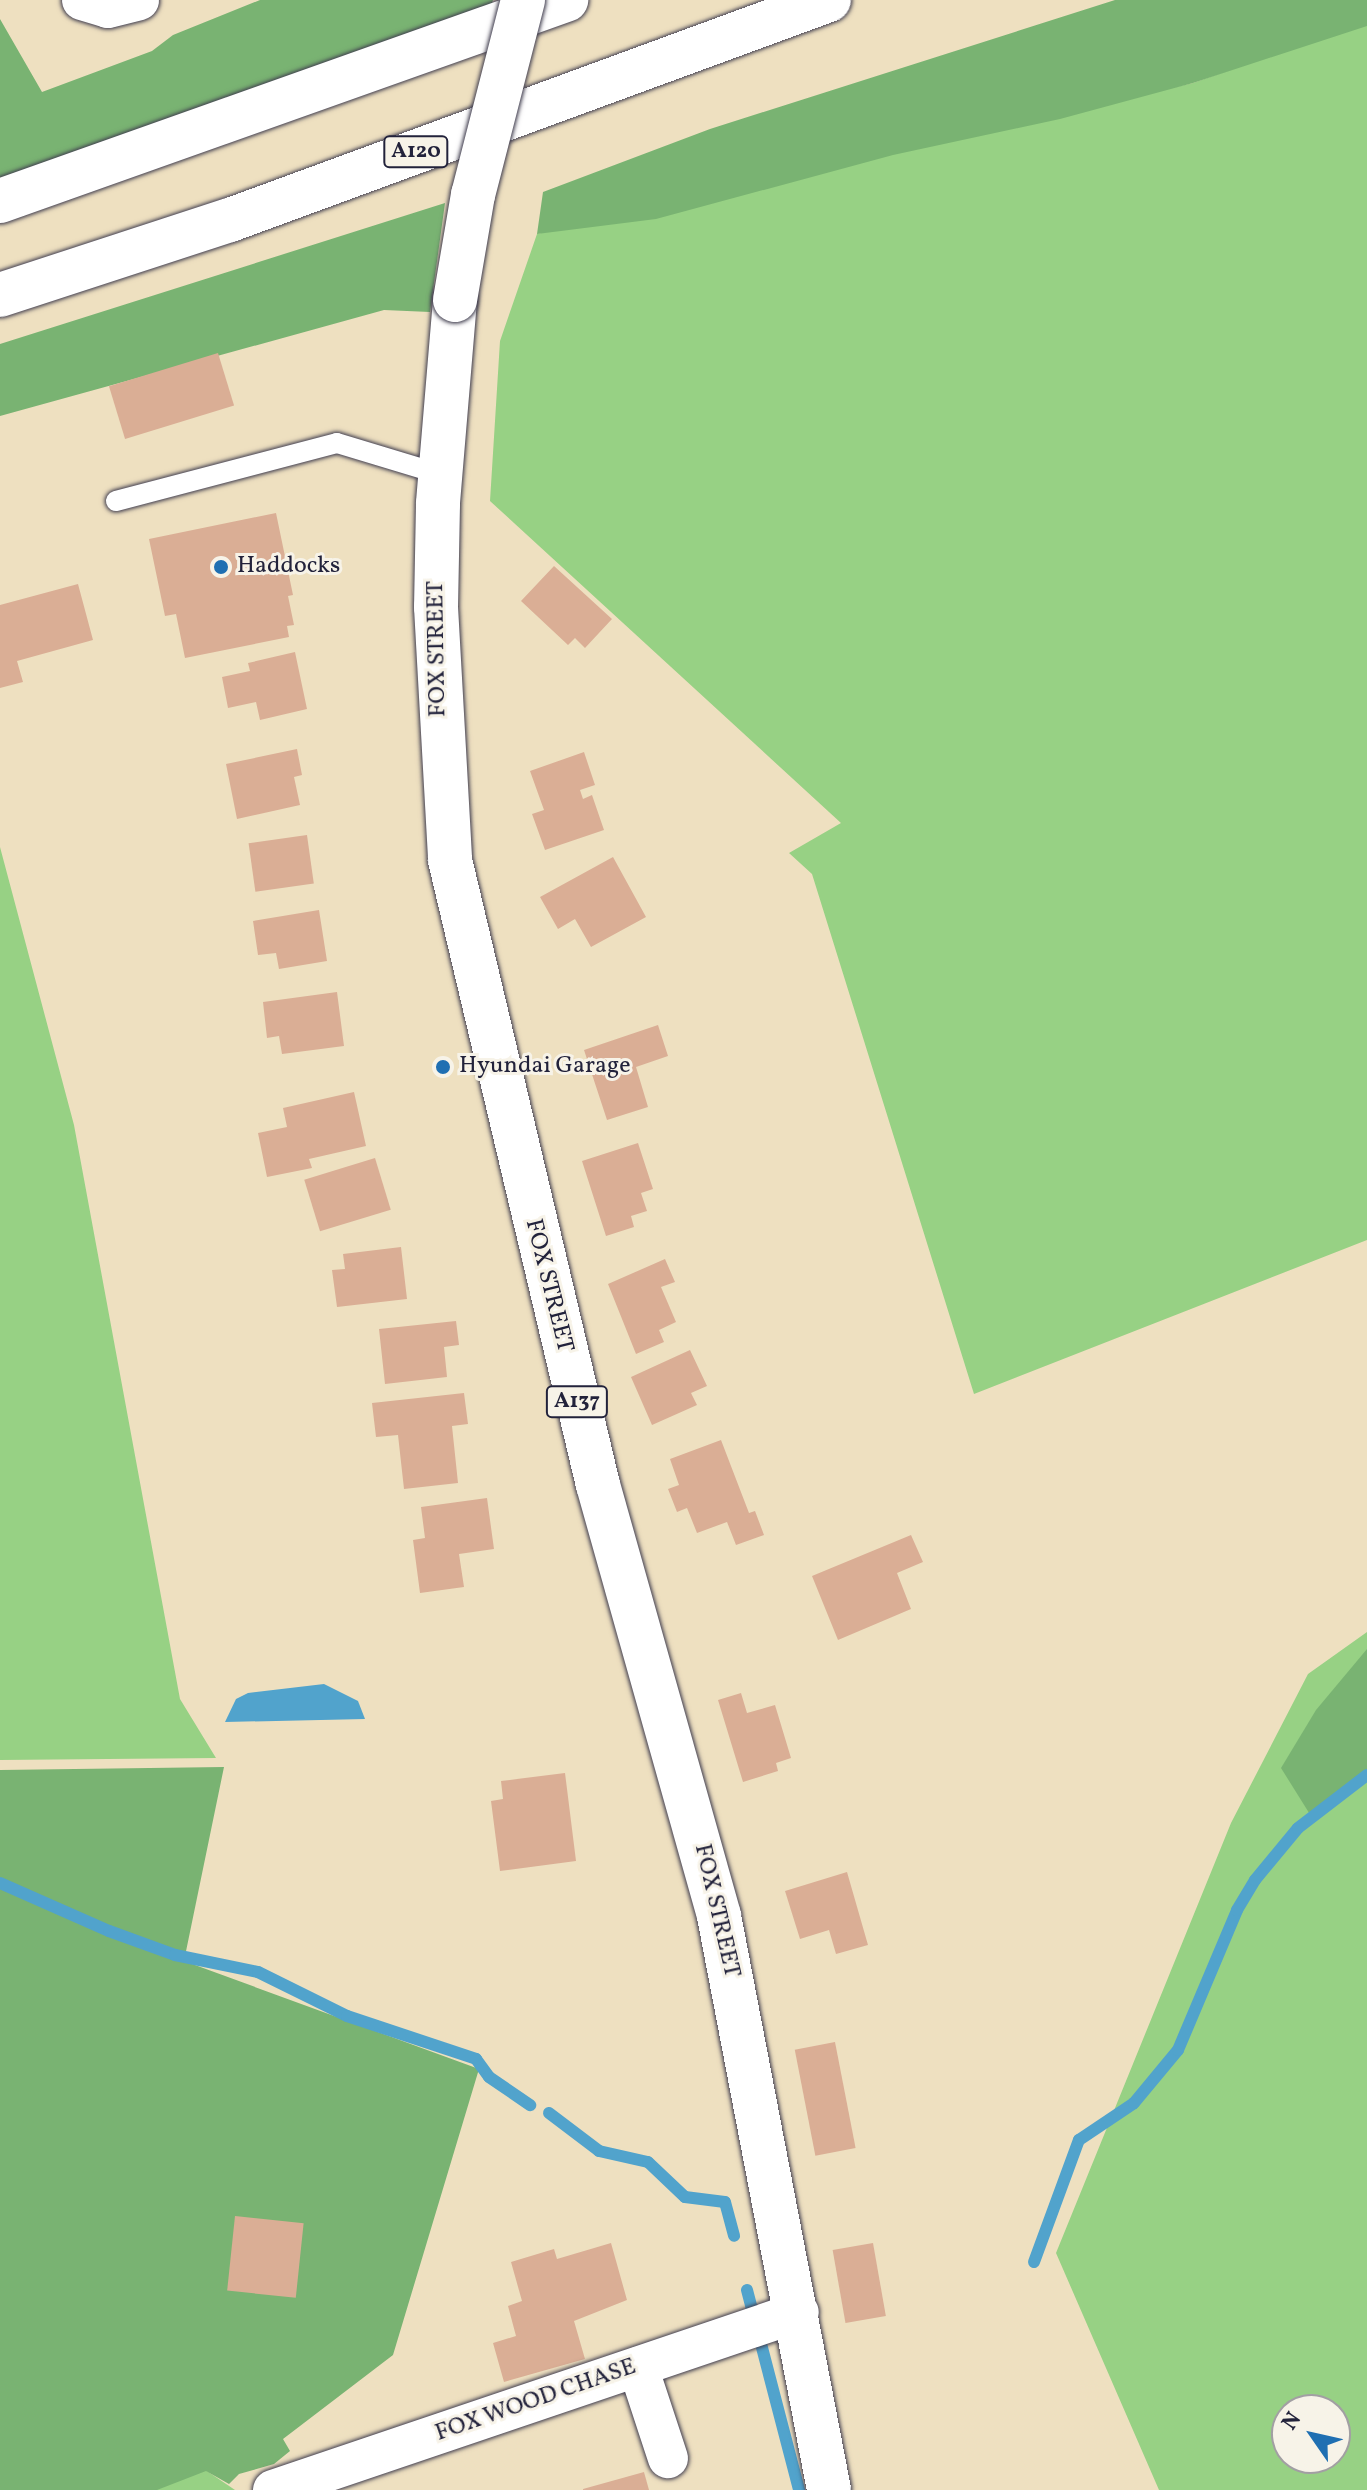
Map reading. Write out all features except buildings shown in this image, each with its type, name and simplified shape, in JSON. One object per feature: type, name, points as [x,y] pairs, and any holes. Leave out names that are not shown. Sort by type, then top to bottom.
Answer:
[{"type":"main road","name":"FOX STREET","points":[[523,0],[503,66],[455,300],[440,474],[439,729],[450,860],[598,1485],[719,1916],[766,2323],[829,2490]]},
{"type":"main road","points":[[0,201],[566,0]]},
{"type":"main road","name":"A120","points":[[0,295],[230,220],[829,0]]},
{"type":"street","points":[[82,0],[108,8],[139,0]]},
{"type":"street","name":"FOX WOOD CHASE","points":[[273,2490],[766,2323]]},
{"type":"street","points":[[638,2367],[668,2458]]},
{"type":"lane","points":[[116,501],[337,443],[440,474]]},
{"type":"green space","points":[[260,0],[493,0],[479,40],[0,190],[0,19],[42,92],[152,51],[173,35]]},
{"type":"green space","points":[[1115,0],[1367,0],[1367,26],[1193,83],[1060,119],[893,155],[656,219],[537,234],[543,192],[710,129]]},
{"type":"green space","points":[[1367,22],[1367,1240],[974,1394],[812,874],[789,853],[841,823],[490,501],[500,341],[537,234],[1193,83]]},
{"type":"green space","points":[[445,203],[430,312],[384,310],[0,416],[0,344]]},
{"type":"green space","points":[[0,847],[74,1125],[180,1699],[216,1758],[0,1760]]},
{"type":"green space","points":[[1367,1632],[1367,2490],[1159,2490],[1056,2253],[1231,1823],[1308,1674]]},
{"type":"green space","points":[[1367,1649],[1367,1773],[1311,1816],[1281,1768],[1316,1710]]},
{"type":"green space","points":[[224,1767],[184,1961],[479,2069],[393,2355],[283,2439],[290,2451],[274,2464],[239,2474],[229,2484],[206,2471],[157,2490],[0,2490],[0,1770]]},
{"type":"green space","points":[[198,2465],[235,2490],[102,2490]]},
{"type":"water","points":[[324,1684],[358,1701],[365,1719],[225,1722],[236,1699],[248,1693]]},
{"type":"waterway","points":[[1034,2262],[1079,2140],[1134,2103],[1178,2050],[1237,1910],[1255,1880],[1298,1828],[1367,1775]]},
{"type":"waterway","points":[[0,1883],[109,1931],[175,1955],[258,1972],[347,2016],[476,2059],[489,2077],[530,2105]]},
{"type":"waterway","points":[[549,2113],[599,2151],[648,2162],[685,2197],[725,2202],[734,2236]]},
{"type":"waterway","points":[[747,2290],[799,2490]]},
{"type":"place","name":"Haddocks","points":[[221,567]]},
{"type":"place","name":"Hyundai Garage","points":[[443,1067]]}]
